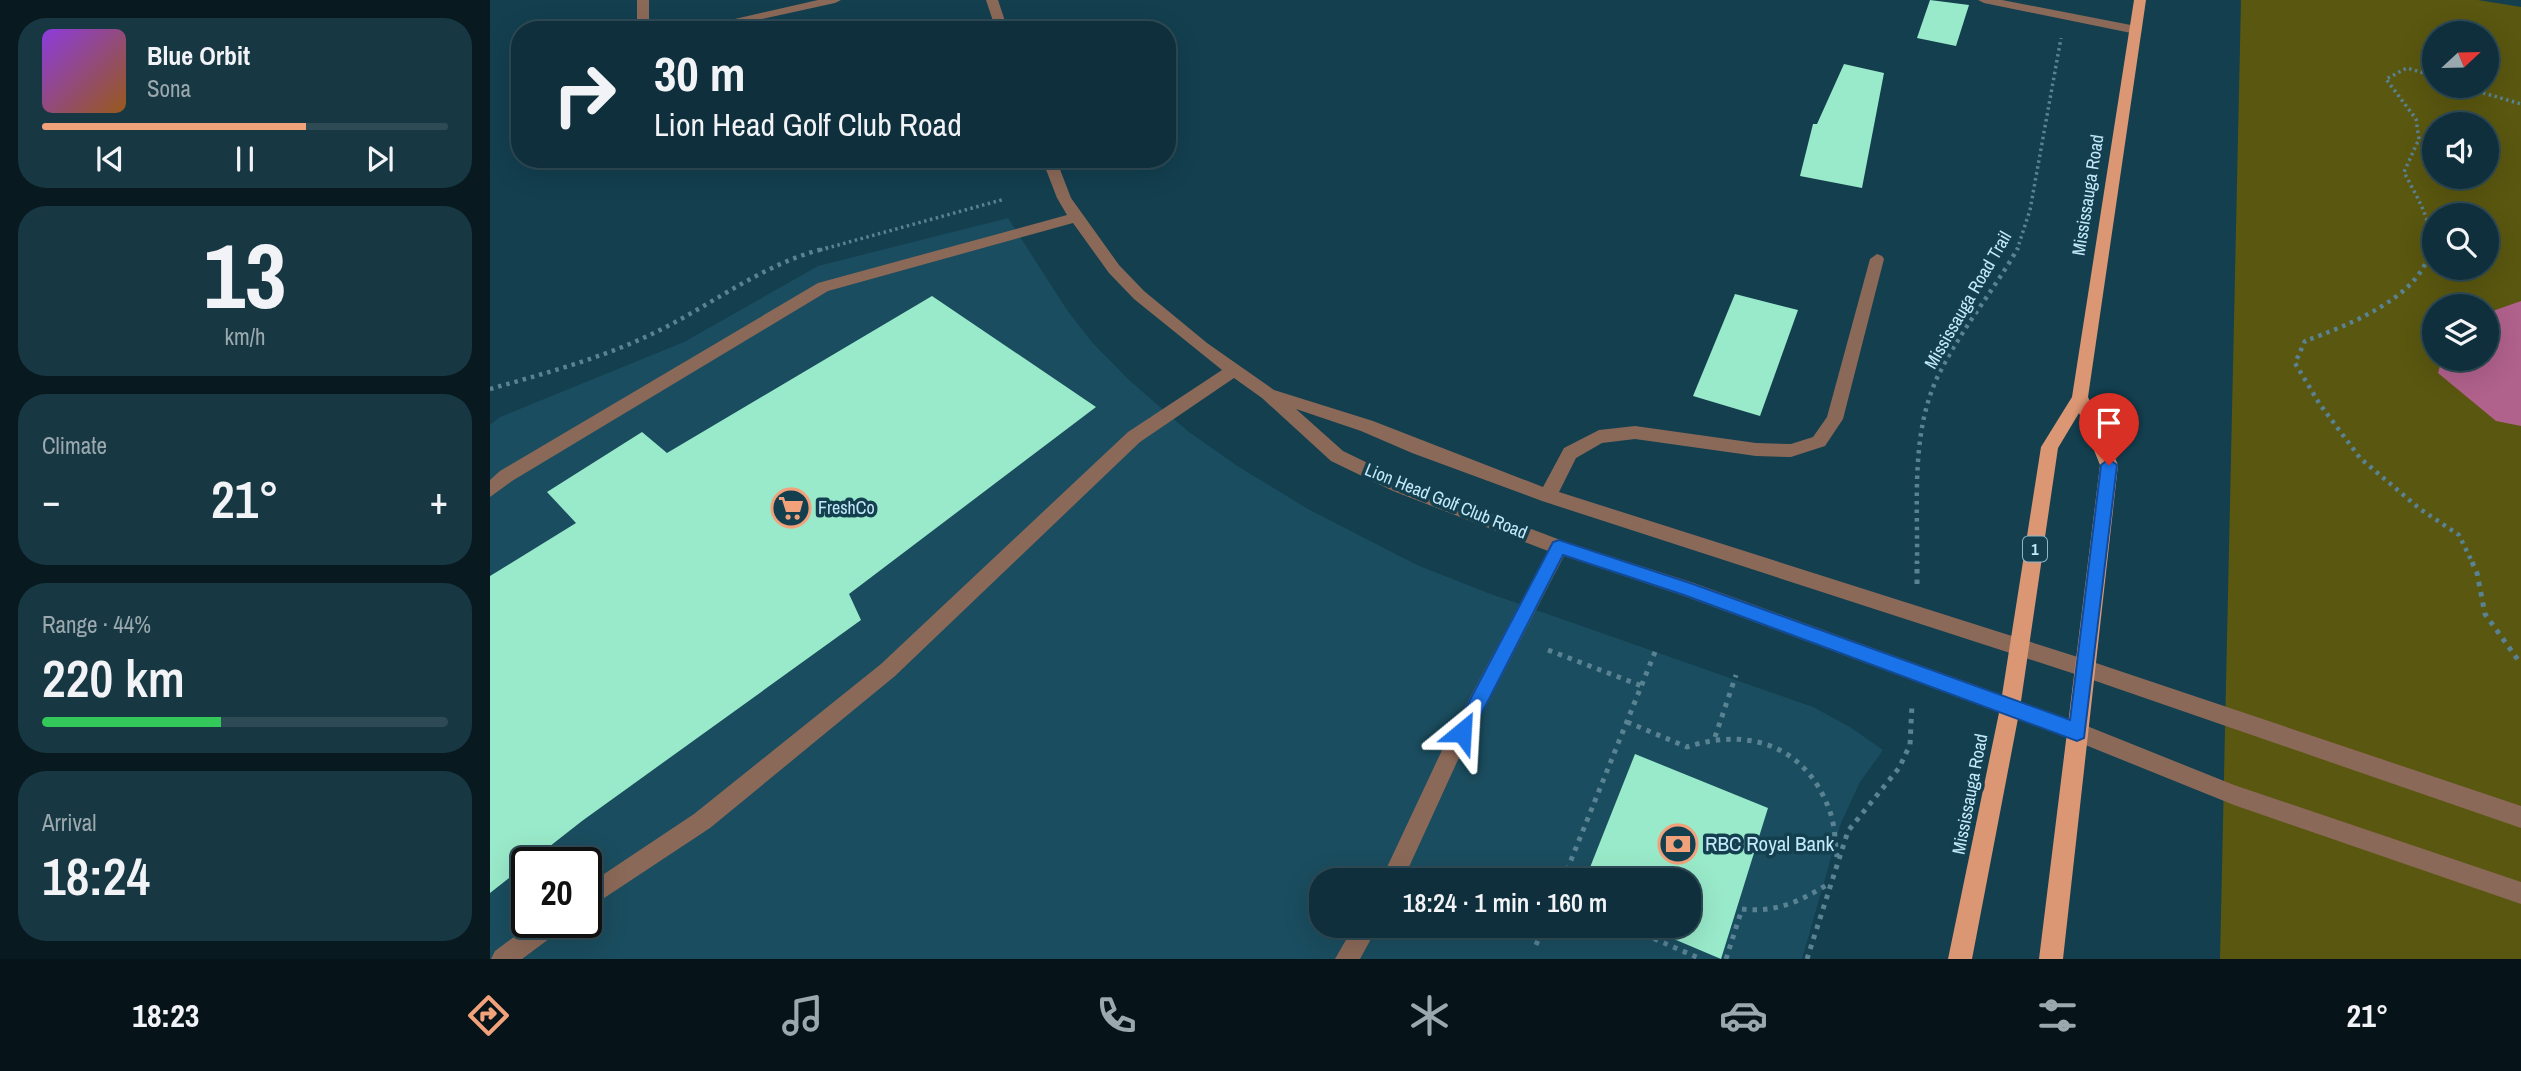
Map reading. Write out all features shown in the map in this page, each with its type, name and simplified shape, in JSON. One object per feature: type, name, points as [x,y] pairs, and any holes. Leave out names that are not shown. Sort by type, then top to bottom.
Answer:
[{"type":"main road","name":"Mississauga Road","points":[[1960,959],[2010,708],[2050,447],[2080,397],[2140,0]]},
{"type":"main road","points":[[2051,959],[2109,465],[2080,397]]},
{"type":"street","points":[[643,0],[643,21]]},
{"type":"street","points":[[736,21],[835,0]]},
{"type":"street","points":[[992,0],[999,21]]},
{"type":"street","points":[[1984,0],[2136,30]]},
{"type":"street","name":"Lion Head Golf Club Road","points":[[1052,168],[1064,198],[1076,216],[1114,269],[1139,295],[1172,325],[1268,394],[1337,456],[1399,486],[1559,547],[1687,589],[2077,732],[2234,795],[2521,893]]},
{"type":"street","points":[[490,490],[506,476],[823,287],[1076,216]]},
{"type":"street","points":[[1548,496],[1569,454],[1587,441],[1603,435],[1650,433],[1782,453],[1805,450],[1822,440],[1835,419],[1877,259]]},
{"type":"street","points":[[602,888],[702,821],[878,678],[1134,437],[1232,370]]},
{"type":"street","name":"Lion Head Golf Club Road","points":[[1268,394],[1367,426],[1418,448],[1548,496],[2084,668],[2521,817]]},
{"type":"street","points":[[1398,868],[1450,755],[1559,547]]},
{"type":"street","points":[[503,959],[531,938]]},
{"type":"street","points":[[1347,959],[1360,938]]},
{"type":"path","name":"Mississauga Road Trail","points":[[1917,574],[1918,454],[1928,407],[1940,371],[2018,248],[2030,210],[2066,16]]},
{"type":"path","points":[[2422,72],[2407,68],[2386,79],[2416,119],[2419,139],[2404,172],[2432,236],[2428,257],[2412,284],[2347,326],[2305,341],[2295,363],[2319,402],[2360,458],[2420,509],[2459,535],[2477,573],[2485,614],[2521,664]]},
{"type":"path","points":[[2494,98],[2521,104]]},
{"type":"path","points":[[490,389],[566,367],[655,333],[696,312],[751,277],[802,254],[1005,199]]},
{"type":"path","points":[[1568,868],[1657,647]]},
{"type":"path","points":[[1548,650],[1642,686]]},
{"type":"path","points":[[1714,737],[1736,675]]},
{"type":"path","points":[[1628,722],[1687,747],[1714,737],[1759,740],[1799,762],[1821,791],[1829,808],[1838,861]]},
{"type":"path","points":[[1807,959],[1848,831],[1899,768],[1910,744]]},
{"type":"path","points":[[1726,959],[1742,909],[1758,912],[1787,908],[1830,883]]},
{"type":"path","points":[[1536,945],[1539,938]]},
{"type":"path","points":[[1653,938],[1701,959]]},
{"type":"shaded area","points":[[2241,0],[2478,0],[2521,7],[2521,959],[2220,959]]},
{"type":"shaded area","points":[[1008,218],[1067,310],[1091,341],[1129,380],[1189,432],[1239,467],[1308,509],[1417,565],[1488,593],[1813,707],[1850,727],[1883,750],[1860,782],[1841,823],[1802,959],[490,959],[490,425],[500,417],[684,342],[818,266]]},
{"type":"shaded area","points":[[2521,301],[2521,426],[2496,421],[2438,373],[2499,371],[2499,309]]},
{"type":"building","points":[[1930,0],[1969,5],[1956,46],[1917,38]]},
{"type":"building","points":[[1844,64],[1884,73],[1862,188],[1800,176],[1813,124],[1817,124]]},
{"type":"building","points":[[1735,294],[1798,310],[1760,416],[1693,396]]},
{"type":"building","points":[[932,296],[1096,407],[849,594],[861,620],[549,847],[511,847],[511,877],[490,893],[490,576],[576,523],[547,492],[642,432],[667,453]]},
{"type":"building","name":"RBC Royal Bank","points":[[1635,754],[1768,808],[1721,959],[1671,938],[1701,938],[1701,868],[1590,868]]},
{"type":"place","name":"FreshCo","points":[[791,508]]},
{"type":"place","name":"RBC Royal Bank","points":[[1678,844]]},
{"type":"route","points":[[1462,732],[1559,547],[1687,589],[2077,732],[2109,465]]}]
